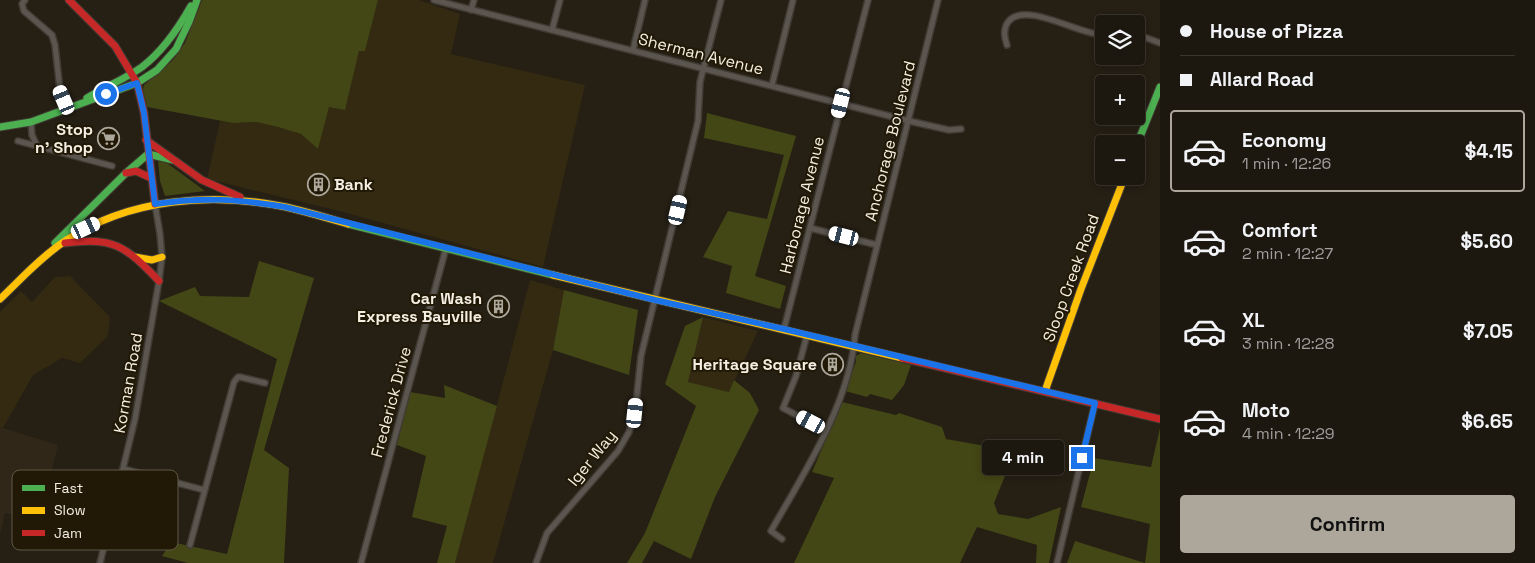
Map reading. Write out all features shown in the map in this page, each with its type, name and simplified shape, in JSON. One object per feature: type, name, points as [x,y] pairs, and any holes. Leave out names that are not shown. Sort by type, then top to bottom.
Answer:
[{"type":"main road","points":[[69,0],[115,46],[137,83],[144,113],[155,204]]},
{"type":"main road","points":[[72,107],[132,73],[165,48],[196,0]]},
{"type":"main road","points":[[0,126],[31,122],[137,83],[157,70],[176,48],[190,22],[196,0]]},
{"type":"main road","points":[[1142,135],[1157,105],[1160,87]]},
{"type":"main road","points":[[146,140],[211,186],[250,201]]},
{"type":"main road","points":[[148,154],[173,160]]},
{"type":"main road","points":[[0,299],[126,173],[148,154]]},
{"type":"main road","points":[[126,173],[136,171],[151,178]]},
{"type":"main road","name":"Sloop Creek Road","points":[[1045,391],[1081,289],[1121,185]]},
{"type":"main road","points":[[39,260],[86,228],[122,212],[155,204],[210,199],[250,201],[285,207],[655,300],[1160,418]]},
{"type":"main road","points":[[62,244],[89,239],[105,240],[119,245],[135,256],[159,281]]},
{"type":"main road","points":[[135,256],[148,260],[156,260],[162,257]]},
{"type":"street","points":[[25,0],[22,4],[24,11],[52,34],[60,90],[72,107]]},
{"type":"street","name":"Sherman Avenue","points":[[434,0],[909,121],[949,130],[961,129]]},
{"type":"street","points":[[471,10],[474,0]]},
{"type":"street","points":[[552,30],[560,0]]},
{"type":"street","points":[[633,50],[645,0]]},
{"type":"street","name":"Iger Way","points":[[536,563],[547,533],[618,451],[629,432],[635,413],[641,356],[698,121],[700,82],[721,0]]},
{"type":"street","points":[[772,85],[793,0]]},
{"type":"street","name":"Harborage Avenue","points":[[784,329],[868,0]]},
{"type":"street","name":"Anchorage Boulevard","points":[[782,539],[772,531],[825,430],[854,355],[855,334],[938,0]]},
{"type":"street","points":[[1006,45],[1004,35],[1008,22],[1015,15],[1023,12],[1038,14],[1095,34]]},
{"type":"street","points":[[1145,38],[1160,44]]},
{"type":"street","points":[[31,122],[32,135],[38,146]]},
{"type":"street","points":[[18,141],[112,166]]},
{"type":"street","name":"Korman Road","points":[[124,469],[135,419],[162,257],[155,204]]},
{"type":"street","points":[[810,228],[877,245]]},
{"type":"street","name":"Frederick Drive","points":[[361,563],[446,248]]},
{"type":"street","points":[[807,334],[796,376],[783,408],[825,430]]},
{"type":"street","points":[[190,545],[234,382],[240,377],[265,383]]},
{"type":"street","points":[[1057,563],[1095,403]]},
{"type":"street","points":[[178,483],[204,490]]},
{"type":"street","name":"Korman Road","points":[[100,563],[103,550]]},
{"type":"shaded area","points":[[378,0],[419,0],[460,14],[451,54],[585,85],[543,267],[339,211],[207,179],[220,121],[233,123],[256,122],[278,127],[302,134],[318,148],[329,106],[345,109],[359,50],[365,51]]},
{"type":"shaded area","points":[[70,276],[110,317],[108,336],[80,363],[62,358],[33,375],[3,428],[0,427],[0,312],[21,291],[32,302],[55,277]]},
{"type":"shaded area","points":[[530,280],[564,290],[553,350],[493,563],[455,563]]},
{"type":"shaded area","points":[[703,317],[758,331],[729,392],[688,382]]},
{"type":"shaded area","points":[[0,427],[58,445],[52,470],[12,470],[12,514],[5,513],[0,535]]},
{"type":"green space","points":[[202,0],[378,0],[365,51],[359,51],[345,110],[329,107],[318,149],[301,134],[278,127],[256,122],[233,123],[147,107],[143,90],[144,85],[172,61],[185,43]]},
{"type":"green space","points":[[707,113],[796,136],[755,276],[786,286],[780,309],[726,293],[732,266],[703,257],[728,211],[767,219],[784,155],[704,138]]},
{"type":"green space","points":[[158,161],[167,163],[205,191],[165,196],[160,181]]},
{"type":"green space","points":[[259,261],[314,278],[264,450],[289,468],[284,563],[188,563],[162,556],[166,550],[178,550],[178,544],[227,554],[277,359],[159,301],[195,287],[200,296],[249,297]]},
{"type":"green space","points":[[564,290],[638,310],[629,375],[553,350]]},
{"type":"green space","points":[[703,317],[688,382],[729,392],[734,380],[750,393],[759,410],[715,497],[691,559],[654,541],[642,563],[627,563],[645,533],[696,406],[665,384],[685,326]]},
{"type":"green space","points":[[861,353],[911,365],[904,385],[892,400],[870,394],[867,397],[845,391],[856,362],[856,356]]},
{"type":"green space","points":[[444,385],[497,406],[455,563],[437,563],[447,526],[412,517],[426,456],[397,445],[410,392],[445,398]]},
{"type":"green space","points":[[842,402],[896,415],[899,413],[942,427],[946,439],[991,447],[1011,461],[994,503],[998,514],[1028,519],[1061,507],[1049,563],[1036,563],[1037,545],[977,527],[960,563],[794,563],[834,478],[812,472]]},
{"type":"green space","points":[[1160,428],[1160,563],[1145,563],[1150,524],[1081,507],[1094,458],[1151,467]]},
{"type":"green space","points":[[1075,541],[1145,563],[1067,563]]},
{"type":"traffic: fast","points":[[0,127],[31,122],[137,83],[157,70],[176,49],[197,0]]},
{"type":"traffic: fast","points":[[87,98],[150,61],[170,39],[191,6]]},
{"type":"traffic: fast","points":[[1141,135],[1160,87]]},
{"type":"traffic: fast","points":[[55,243],[148,154],[173,160]]},
{"type":"traffic: fast","points":[[348,224],[553,275]]},
{"type":"traffic: slow","points":[[1045,391],[1081,289],[1121,185]]},
{"type":"traffic: slow","points":[[0,299],[39,261],[65,241],[116,215],[144,207],[200,200],[258,202],[286,207],[348,224]]},
{"type":"traffic: slow","points":[[135,257],[152,260],[162,257]]},
{"type":"traffic: slow","points":[[553,275],[902,358]]},
{"type":"traffic: jam","points":[[69,0],[115,46],[137,83],[144,113],[155,204]]},
{"type":"traffic: jam","points":[[146,140],[202,180],[240,197]]},
{"type":"traffic: jam","points":[[126,173],[136,171],[151,178]]},
{"type":"traffic: jam","points":[[65,243],[96,241],[118,247],[137,259],[159,281]]},
{"type":"traffic: jam","points":[[902,358],[1160,419]]},
{"type":"place","name":"Stop n' Shop","points":[[109,138]]},
{"type":"place","name":"Bank","points":[[318,184]]},
{"type":"place","name":"Car Wash Express Bayville","points":[[498,307]]},
{"type":"place","name":"Heritage Square","points":[[833,364]]},
{"type":"route","points":[[106,94],[137,83],[144,113],[155,204],[210,199],[250,201],[285,207],[346,224],[655,300],[1095,403],[1082,458]]}]
